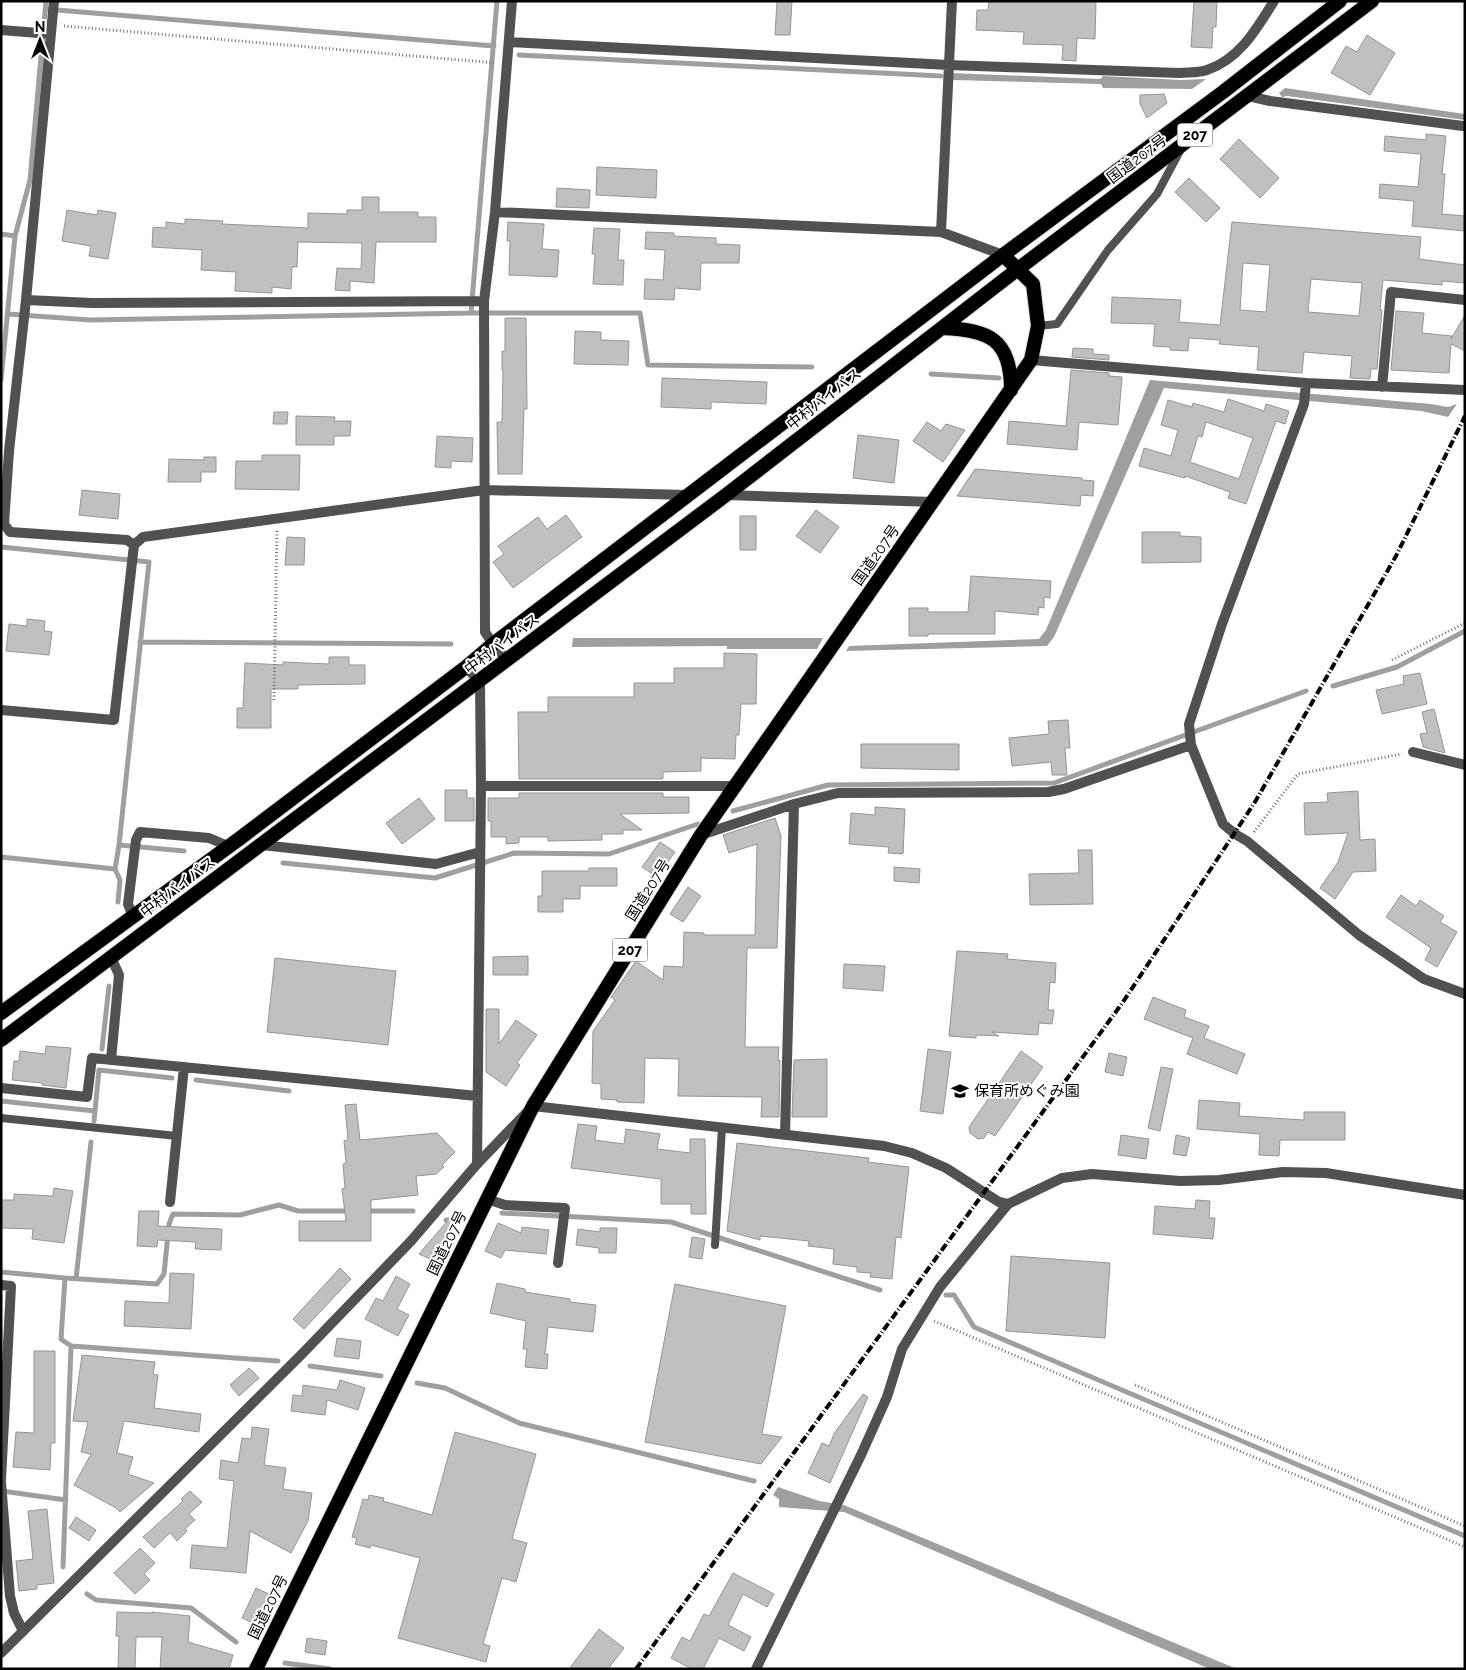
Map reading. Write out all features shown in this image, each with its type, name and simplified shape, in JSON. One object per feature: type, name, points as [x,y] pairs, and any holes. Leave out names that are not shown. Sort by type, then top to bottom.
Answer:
[{"type":"highway","name":"国道207号","points":[[256,1669],[532,1106],[701,835],[1031,360],[1038,326],[1033,284],[1003,255],[1223,92],[1340,1]]},
{"type":"highway","name":"国道207号","points":[[1018,269],[1372,1]]},
{"type":"highway","name":"中村バイパス","points":[[1,1014],[466,667],[493,644],[1003,255]]},
{"type":"highway","name":"中村バイパス","points":[[1,1040],[480,682],[1018,269]]},
{"type":"highway","points":[[943,328],[972,330],[997,342],[1011,370],[1011,390]]},
{"type":"street","points":[[508,660],[485,632],[484,301],[495,212],[512,1]]},
{"type":"street","points":[[940,232],[952,1]]},
{"type":"street","points":[[509,42],[949,65],[1179,73],[1205,71],[1224,62],[1249,40],[1274,1]]},
{"type":"street","points":[[54,2],[25,304],[5,450],[4,524],[10,532],[127,540],[133,548]]},
{"type":"street","points":[[1,30],[37,33],[52,25]]},
{"type":"street","points":[[1248,96],[1270,101],[1464,126]]},
{"type":"street","points":[[495,212],[940,232],[1003,255]]},
{"type":"street","points":[[1382,387],[1391,292],[1465,300]]},
{"type":"street","points":[[25,304],[484,301]]},
{"type":"street","points":[[1031,360],[1306,386],[1465,390]]},
{"type":"street","points":[[1306,386],[1304,404],[1222,624],[1188,724],[1190,737],[1222,824],[1247,841],[1359,935],[1424,979],[1465,994]]},
{"type":"street","points":[[1,710],[114,720],[133,548],[143,538],[484,490],[688,496]]},
{"type":"street","points":[[726,495],[933,502]]},
{"type":"street","points":[[466,667],[480,682],[482,786],[477,1164]]},
{"type":"street","points":[[701,835],[794,804],[838,794],[1048,792],[1064,789],[1190,737]]},
{"type":"street","points":[[1413,752],[1465,765]]},
{"type":"street","points":[[482,786],[735,786]]},
{"type":"street","points":[[785,1134],[794,804]]},
{"type":"street","points":[[133,917],[128,904],[136,840],[140,832],[209,838],[228,846]]},
{"type":"street","points":[[262,845],[436,864],[480,860]]},
{"type":"street","points":[[111,957],[119,975],[111,1060]]},
{"type":"street","points":[[1,1088],[87,1097],[92,1058],[477,1096]]},
{"type":"street","points":[[170,1202],[184,1067]]},
{"type":"street","points":[[1,1653],[302,1354],[411,1241],[477,1164],[532,1106],[884,1146],[912,1153],[946,1168],[999,1202],[1008,1204]]},
{"type":"street","points":[[756,1669],[887,1397],[902,1349],[940,1287],[1008,1204],[1062,1178],[1092,1174],[1180,1181],[1219,1180],[1283,1172],[1326,1173],[1465,1195]]},
{"type":"street","points":[[487,1199],[504,1205],[565,1208],[558,1264]]},
{"type":"street","points":[[1,1285],[11,1286],[1,1481],[2,1499],[10,1596],[14,1614],[23,1631]]},
{"type":"lane","points":[[1038,326],[1057,324],[1108,250],[1157,194],[1185,143]]},
{"type":"lane","points":[[1,1118],[177,1136]]},
{"type":"lane","points":[[715,1245],[722,1127]]},
{"type":"path","points":[[52,25],[487,62]]},
{"type":"path","points":[[274,700],[277,519]]},
{"type":"path","points":[[1392,660],[1465,622]]},
{"type":"path","points":[[1247,841],[1298,774],[1413,752]]},
{"type":"path","points":[[922,1316],[1465,1547]]},
{"type":"path","points":[[1134,1385],[1465,1526]]},
{"type":"shaded area","points":[[952,73],[1100,79],[1103,76],[1181,80],[1206,79],[1192,89],[1103,88],[1101,84],[953,80]]},
{"type":"shaded area","points":[[1285,88],[1465,114],[1465,120],[1287,96],[1282,97],[1279,93]]},
{"type":"shaded area","points":[[1150,380],[1448,407],[1457,404],[1448,417],[1421,411],[1164,388],[1054,637],[1047,646],[846,651],[849,646],[1039,639],[1046,630]]},
{"type":"shaded area","points":[[573,638],[823,638],[817,649],[727,649],[727,646],[572,647]]},
{"type":"shaded area","points":[[778,1487],[819,1501],[844,1505],[1237,1669],[1210,1669],[844,1512],[779,1507],[779,1499],[773,1495]]},
{"type":"building","points":[[777,1],[792,1],[790,35],[775,35]]},
{"type":"building","points":[[989,1],[1096,1],[1095,39],[1077,38],[1076,61],[1062,60],[1063,45],[1023,44],[1024,32],[976,30],[977,10],[988,10]]},
{"type":"building","points":[[1194,1],[1217,1],[1216,27],[1213,27],[1212,48],[1191,47]]},
{"type":"building","points":[[1367,35],[1395,53],[1370,95],[1331,73],[1346,46],[1357,52]]},
{"type":"building","points":[[1164,94],[1167,103],[1147,118],[1140,104],[1140,95]]},
{"type":"building","points":[[1426,134],[1446,136],[1442,174],[1445,174],[1442,214],[1465,216],[1465,231],[1412,226],[1414,201],[1379,198],[1380,184],[1418,187],[1421,154],[1384,151],[1385,136],[1426,140]]},
{"type":"building","points":[[1239,139],[1279,178],[1260,198],[1220,159]]},
{"type":"building","points":[[597,167],[657,170],[656,198],[596,195]]},
{"type":"building","points":[[1189,178],[1220,208],[1206,222],[1175,192]]},
{"type":"building","points":[[557,188],[590,190],[589,208],[556,207]]},
{"type":"building","points":[[362,197],[379,197],[379,212],[418,212],[418,217],[436,217],[436,242],[376,242],[374,283],[350,281],[350,291],[335,290],[337,268],[361,269],[362,243],[298,242],[297,267],[292,267],[291,289],[272,287],[272,293],[235,291],[236,272],[201,270],[202,250],[152,247],[153,227],[166,228],[166,222],[185,224],[185,219],[223,221],[222,224],[308,228],[308,213],[347,214],[347,210],[362,210]]},
{"type":"building","points":[[67,210],[97,215],[98,210],[116,213],[108,259],[89,256],[91,246],[62,241]]},
{"type":"building","points":[[508,222],[544,224],[542,249],[559,250],[557,277],[509,275],[510,241],[507,241]]},
{"type":"building","points":[[1232,222],[1421,237],[1419,259],[1465,265],[1465,283],[1442,281],[1442,285],[1383,280],[1377,369],[1371,369],[1370,379],[1350,378],[1352,356],[1304,352],[1302,373],[1257,370],[1259,347],[1219,344],[1220,340],[1189,338],[1188,351],[1170,350],[1170,347],[1153,346],[1155,324],[1111,323],[1112,297],[1181,300],[1179,322],[1220,325]],"holes":[[[1243,263],[1270,265],[1266,312],[1240,310]],[[1311,279],[1362,283],[1359,316],[1308,312]]]},
{"type":"building","points":[[594,228],[620,229],[618,260],[624,260],[623,285],[593,284],[595,254],[592,254]]},
{"type":"building","points":[[646,232],[674,233],[674,236],[716,238],[716,244],[740,245],[739,263],[701,263],[700,290],[675,288],[674,300],[644,299],[645,279],[663,280],[665,250],[645,249]]},
{"type":"building","points":[[1396,311],[1424,313],[1422,333],[1452,336],[1451,339],[1465,315],[1465,351],[1451,344],[1449,373],[1391,370]]},
{"type":"building","points":[[505,318],[526,318],[527,409],[524,409],[522,474],[498,474],[497,422],[502,422],[502,351],[505,351]]},
{"type":"building","points":[[575,331],[601,332],[601,340],[629,341],[628,365],[574,364]]},
{"type":"building","points":[[1073,348],[1093,349],[1093,354],[1109,355],[1109,360],[1072,357]]},
{"type":"building","points":[[1071,370],[1109,373],[1109,376],[1122,377],[1118,425],[1079,422],[1077,450],[1007,444],[1009,421],[1066,426]]},
{"type":"building","points":[[662,378],[767,382],[766,404],[711,402],[711,409],[661,407]]},
{"type":"building","points":[[1228,399],[1264,411],[1266,404],[1289,411],[1285,424],[1276,421],[1246,504],[1228,498],[1230,492],[1185,476],[1185,478],[1139,466],[1144,448],[1171,456],[1178,430],[1161,425],[1168,400],[1192,407],[1193,403],[1224,412]],"holes":[[[1206,422],[1253,438],[1239,479],[1190,462],[1198,436],[1202,437]]]},
{"type":"building","points":[[274,412],[288,412],[287,424],[273,424]]},
{"type":"building","points":[[296,416],[335,417],[334,421],[351,421],[350,436],[334,436],[334,445],[296,445]]},
{"type":"building","points":[[927,422],[941,431],[946,424],[965,430],[943,462],[913,441]]},
{"type":"building","points":[[858,435],[899,440],[894,483],[853,478]]},
{"type":"building","points":[[437,436],[473,438],[472,462],[451,461],[451,468],[435,467]]},
{"type":"building","points":[[262,455],[300,455],[299,490],[235,489],[236,461],[262,461]]},
{"type":"building","points":[[204,457],[216,457],[216,472],[201,472],[201,482],[168,482],[169,459],[204,460]]},
{"type":"building","points":[[975,469],[1082,478],[1082,480],[1094,481],[1093,496],[1081,495],[1080,506],[957,496]]},
{"type":"building","points":[[82,490],[120,494],[118,519],[79,515]]},
{"type":"building","points":[[816,510],[839,527],[820,553],[796,536]]},
{"type":"building","points":[[566,515],[582,537],[513,588],[493,562],[504,554],[498,546],[538,517],[547,529]]},
{"type":"building","points":[[740,516],[756,516],[756,550],[740,550]]},
{"type":"building","points":[[1142,532],[1180,532],[1180,536],[1201,537],[1201,562],[1142,563]]},
{"type":"building","points":[[287,537],[305,538],[304,565],[285,565]]},
{"type":"building","points":[[971,576],[1051,581],[1050,598],[1044,597],[1044,608],[1039,607],[1038,615],[995,611],[995,634],[928,634],[928,636],[909,636],[909,608],[928,608],[928,612],[968,612]]},
{"type":"building","points":[[27,619],[45,621],[44,631],[52,632],[49,655],[6,651],[9,624],[27,626]]},
{"type":"building","points":[[724,653],[757,654],[756,704],[741,704],[739,735],[736,735],[735,759],[701,758],[701,771],[663,772],[663,779],[519,779],[518,712],[548,712],[548,697],[634,697],[634,683],[674,683],[674,668],[724,668]]},
{"type":"building","points":[[329,657],[349,657],[349,665],[365,665],[365,684],[298,685],[298,689],[271,689],[271,728],[237,728],[237,708],[243,708],[245,663],[283,665],[283,662],[329,664]]},
{"type":"building","points":[[1420,673],[1427,704],[1382,714],[1376,690],[1404,684],[1403,676]]},
{"type":"building","points":[[1434,709],[1445,753],[1423,747],[1420,734],[1427,733],[1422,712]]},
{"type":"building","points":[[1068,720],[1070,748],[1065,748],[1067,775],[1052,775],[1051,762],[1012,766],[1009,738],[1049,734],[1048,721]]},
{"type":"building","points":[[861,744],[959,744],[959,770],[861,768]]},
{"type":"building","points":[[445,790],[467,790],[467,798],[474,798],[474,821],[445,821]]},
{"type":"building","points":[[1358,791],[1360,840],[1375,839],[1376,871],[1353,872],[1335,899],[1320,888],[1338,862],[1348,833],[1305,835],[1304,803],[1328,802],[1327,793]]},
{"type":"building","points":[[519,793],[663,793],[663,797],[689,797],[689,813],[620,814],[642,830],[623,830],[623,834],[602,834],[602,840],[548,841],[548,837],[519,837],[519,843],[506,844],[506,837],[491,837],[491,821],[488,821],[488,798],[519,798]]},
{"type":"building","points":[[419,798],[435,819],[402,844],[386,823]]},
{"type":"building","points":[[875,807],[905,809],[903,854],[888,853],[889,847],[849,844],[851,813],[875,815]]},
{"type":"building","points":[[775,818],[781,836],[777,948],[747,948],[745,1047],[779,1047],[779,1117],[761,1117],[762,1097],[678,1096],[679,1059],[645,1058],[644,1103],[617,1102],[617,1100],[601,1099],[601,1084],[592,1083],[593,1031],[615,1000],[611,997],[636,961],[663,980],[664,966],[683,967],[684,932],[704,933],[704,935],[755,935],[757,844],[729,853],[723,835]]},
{"type":"building","points":[[660,842],[675,852],[657,877],[642,867]]},
{"type":"building","points":[[1078,850],[1092,850],[1093,904],[1030,905],[1029,874],[1079,873]]},
{"type":"building","points":[[894,867],[920,869],[919,883],[894,881]]},
{"type":"building","points":[[589,868],[617,868],[617,886],[580,886],[580,899],[563,899],[563,912],[538,912],[538,896],[542,896],[542,871],[589,871]]},
{"type":"building","points":[[688,887],[701,896],[683,922],[670,914]]},
{"type":"building","points":[[1401,895],[1416,906],[1420,900],[1444,916],[1440,922],[1457,932],[1437,967],[1425,960],[1431,948],[1386,917]]},
{"type":"building","points":[[957,951],[1008,954],[1007,959],[1056,963],[1055,983],[1050,982],[1048,1010],[1054,1010],[1052,1024],[1039,1023],[1038,1035],[992,1032],[999,1036],[976,1035],[976,1038],[949,1036]]},
{"type":"building","points":[[528,956],[528,975],[493,975],[493,957]]},
{"type":"building","points":[[275,958],[396,971],[388,1045],[267,1032]]},
{"type":"building","points":[[844,964],[885,966],[883,991],[843,988]]},
{"type":"building","points":[[1153,997],[1186,1010],[1184,1017],[1209,1026],[1204,1038],[1245,1054],[1237,1074],[1187,1054],[1193,1038],[1144,1019]]},
{"type":"building","points":[[486,1009],[499,1009],[499,1044],[516,1020],[537,1035],[517,1063],[520,1065],[506,1086],[486,1072]]},
{"type":"building","points":[[46,1046],[71,1048],[66,1088],[12,1080],[14,1061],[19,1061],[20,1051],[45,1054]]},
{"type":"building","points":[[928,1049],[951,1052],[943,1114],[920,1111]]},
{"type":"building","points":[[1021,1051],[1043,1067],[995,1136],[988,1132],[984,1138],[978,1139],[970,1133],[969,1127]]},
{"type":"building","points":[[1109,1053],[1127,1057],[1123,1076],[1105,1072]]},
{"type":"building","points":[[827,1059],[827,1117],[792,1117],[794,1060]]},
{"type":"building","points":[[1161,1067],[1173,1069],[1160,1131],[1148,1128]]},
{"type":"building","points":[[1199,1100],[1240,1103],[1239,1116],[1304,1120],[1304,1112],[1345,1112],[1345,1140],[1280,1140],[1279,1156],[1259,1155],[1260,1134],[1197,1129]]},
{"type":"building","points":[[356,1104],[360,1140],[437,1133],[455,1152],[436,1174],[416,1176],[418,1195],[371,1200],[371,1241],[299,1241],[299,1221],[346,1221],[342,1189],[345,1188],[343,1164],[346,1163],[344,1141],[348,1140],[345,1105]]},
{"type":"building","points":[[578,1124],[597,1126],[595,1140],[624,1144],[626,1129],[660,1134],[657,1149],[690,1153],[690,1139],[705,1139],[706,1214],[691,1214],[691,1204],[661,1204],[661,1179],[571,1168]]},
{"type":"building","points":[[1121,1135],[1149,1139],[1146,1159],[1118,1155]]},
{"type":"building","points":[[1176,1135],[1190,1138],[1186,1156],[1173,1154]]},
{"type":"building","points":[[737,1143],[869,1158],[868,1162],[909,1167],[901,1238],[896,1237],[892,1279],[870,1277],[871,1273],[857,1272],[857,1267],[833,1264],[834,1249],[808,1246],[809,1241],[760,1236],[760,1240],[727,1231]]},
{"type":"building","points":[[54,1188],[73,1191],[64,1243],[32,1239],[33,1229],[1,1228],[1,1200],[14,1200],[14,1194],[53,1196]]},
{"type":"building","points":[[1196,1200],[1210,1201],[1209,1218],[1215,1218],[1213,1239],[1153,1234],[1155,1206],[1195,1209]]},
{"type":"building","points":[[139,1211],[159,1211],[158,1226],[222,1229],[221,1250],[195,1249],[196,1242],[158,1240],[157,1247],[137,1246]]},
{"type":"building","points":[[455,1212],[458,1214],[437,1262],[419,1254]]},
{"type":"building","points":[[498,1223],[521,1233],[522,1227],[549,1230],[546,1254],[505,1250],[501,1258],[485,1251]]},
{"type":"building","points":[[600,1228],[617,1228],[616,1253],[599,1253],[599,1248],[576,1245],[578,1229],[600,1232]]},
{"type":"building","points":[[692,1237],[705,1239],[702,1259],[689,1257]]},
{"type":"building","points":[[1011,1256],[1110,1263],[1105,1338],[1006,1331]]},
{"type":"building","points":[[340,1268],[351,1279],[304,1329],[293,1319]]},
{"type":"building","points":[[170,1273],[194,1274],[191,1329],[124,1326],[125,1301],[169,1303]]},
{"type":"building","points":[[396,1276],[410,1284],[397,1309],[409,1315],[398,1336],[365,1319],[376,1298],[383,1301]]},
{"type":"building","points":[[497,1283],[525,1289],[525,1292],[570,1299],[570,1302],[596,1305],[593,1332],[548,1327],[545,1354],[548,1354],[547,1369],[525,1367],[527,1349],[523,1349],[526,1321],[490,1313]]},
{"type":"building","points":[[675,1284],[786,1306],[762,1434],[782,1437],[761,1464],[645,1442]]},
{"type":"building","points":[[337,1338],[361,1341],[359,1359],[334,1356]]},
{"type":"building","points":[[34,1351],[55,1351],[55,1443],[51,1443],[50,1470],[13,1467],[16,1432],[34,1433]]},
{"type":"building","points":[[82,1355],[155,1362],[153,1374],[158,1375],[154,1408],[201,1414],[199,1432],[124,1421],[117,1453],[133,1457],[128,1474],[154,1483],[120,1512],[74,1485],[91,1454],[81,1452],[88,1422],[73,1421]]},
{"type":"building","points":[[249,1368],[259,1378],[239,1396],[230,1385]]},
{"type":"building","points":[[340,1380],[365,1388],[358,1410],[327,1400],[325,1415],[291,1411],[293,1395],[302,1396],[303,1385],[337,1390]]},
{"type":"building","points":[[863,1394],[868,1397],[830,1483],[808,1473],[822,1443],[829,1446],[835,1432]]},
{"type":"building","points":[[252,1427],[269,1429],[264,1465],[286,1468],[283,1489],[312,1493],[308,1521],[291,1553],[250,1531],[246,1573],[190,1568],[192,1545],[227,1548],[234,1481],[219,1479],[221,1460],[238,1463],[242,1438],[251,1439]]},
{"type":"building","points":[[455,1432],[536,1454],[512,1539],[527,1543],[516,1582],[502,1578],[483,1644],[490,1646],[486,1662],[398,1638],[420,1558],[371,1545],[370,1548],[355,1544],[357,1538],[352,1537],[363,1499],[368,1500],[369,1495],[384,1498],[383,1501],[432,1515]]},
{"type":"building","points":[[190,1491],[202,1502],[189,1514],[195,1520],[185,1529],[187,1531],[177,1541],[170,1533],[154,1548],[143,1537],[183,1501],[181,1499]]},
{"type":"building","points":[[47,1509],[54,1583],[37,1585],[37,1589],[19,1591],[16,1561],[33,1559],[28,1511]]},
{"type":"building","points":[[76,1517],[96,1530],[89,1541],[69,1528]]},
{"type":"building","points":[[140,1548],[155,1563],[144,1574],[150,1580],[135,1594],[114,1573]]},
{"type":"building","points":[[733,1573],[774,1594],[767,1607],[743,1594],[728,1625],[751,1637],[744,1651],[719,1638],[703,1669],[692,1669],[671,1658],[682,1637],[690,1641],[704,1614],[709,1616]]},
{"type":"building","points":[[256,1588],[271,1595],[257,1625],[242,1618]]},
{"type":"building","points":[[117,1612],[152,1612],[190,1616],[188,1642],[233,1655],[229,1669],[160,1669],[162,1637],[136,1637],[135,1669],[118,1669],[119,1636],[116,1636]]},
{"type":"building","points":[[599,1629],[624,1648],[608,1669],[569,1669]]},
{"type":"building","points":[[307,1638],[327,1641],[325,1655],[305,1652]]},
{"type":"waterway","points":[[15,236],[30,180],[46,1]]},
{"type":"waterway","points":[[8,314],[90,320],[471,313],[497,1]]},
{"type":"waterway","points":[[45,9],[494,46]]},
{"type":"waterway","points":[[519,55],[941,76]]},
{"type":"waterway","points":[[1,234],[15,236],[1,380]]},
{"type":"waterway","points":[[471,313],[640,313],[648,365],[812,367]]},
{"type":"waterway","points":[[931,374],[999,378]]},
{"type":"waterway","points":[[1,547],[149,562],[115,869],[1,857]]},
{"type":"waterway","points":[[1333,686],[1397,667],[1465,631]]},
{"type":"waterway","points":[[140,642],[451,644]]},
{"type":"waterway","points":[[733,811],[828,785],[1054,783],[1306,691]]},
{"type":"waterway","points":[[283,863],[435,878],[514,853],[609,854],[698,824]]},
{"type":"waterway","points":[[119,845],[184,851]]},
{"type":"waterway","points":[[115,869],[120,880],[118,902]]},
{"type":"waterway","points":[[102,1049],[109,986]]},
{"type":"waterway","points":[[94,1121],[99,1070],[172,1078]]},
{"type":"waterway","points":[[196,1080],[289,1091]]},
{"type":"waterway","points":[[1,1101],[95,1111]]},
{"type":"waterway","points":[[76,1279],[91,1142]]},
{"type":"waterway","points":[[1,1272],[157,1284],[164,1274],[169,1224],[173,1214],[240,1215],[279,1205],[298,1211],[351,1211]]},
{"type":"waterway","points":[[365,1211],[413,1211]]},
{"type":"waterway","points":[[502,1213],[671,1222],[880,1290]]},
{"type":"waterway","points":[[446,1220],[460,1220]]},
{"type":"waterway","points":[[65,1278],[61,1339],[71,1346],[278,1361]]},
{"type":"waterway","points":[[946,1295],[954,1295],[974,1327],[1465,1536]]},
{"type":"waterway","points":[[63,1567],[71,1346]]},
{"type":"waterway","points":[[310,1366],[381,1376]]},
{"type":"waterway","points":[[417,1383],[445,1388],[519,1423],[754,1481]]},
{"type":"waterway","points":[[2,1491],[66,1500]]},
{"type":"waterway","points":[[87,1594],[96,1600],[191,1608],[236,1642]]},
{"type":"waterway","points":[[285,1663],[330,1669]]},
{"type":"railway","points":[[636,1669],[1123,1002],[1255,802],[1396,556],[1465,416]]},
{"type":"place","name":"保育所めぐみ園","points":[[960,1091]]}]
